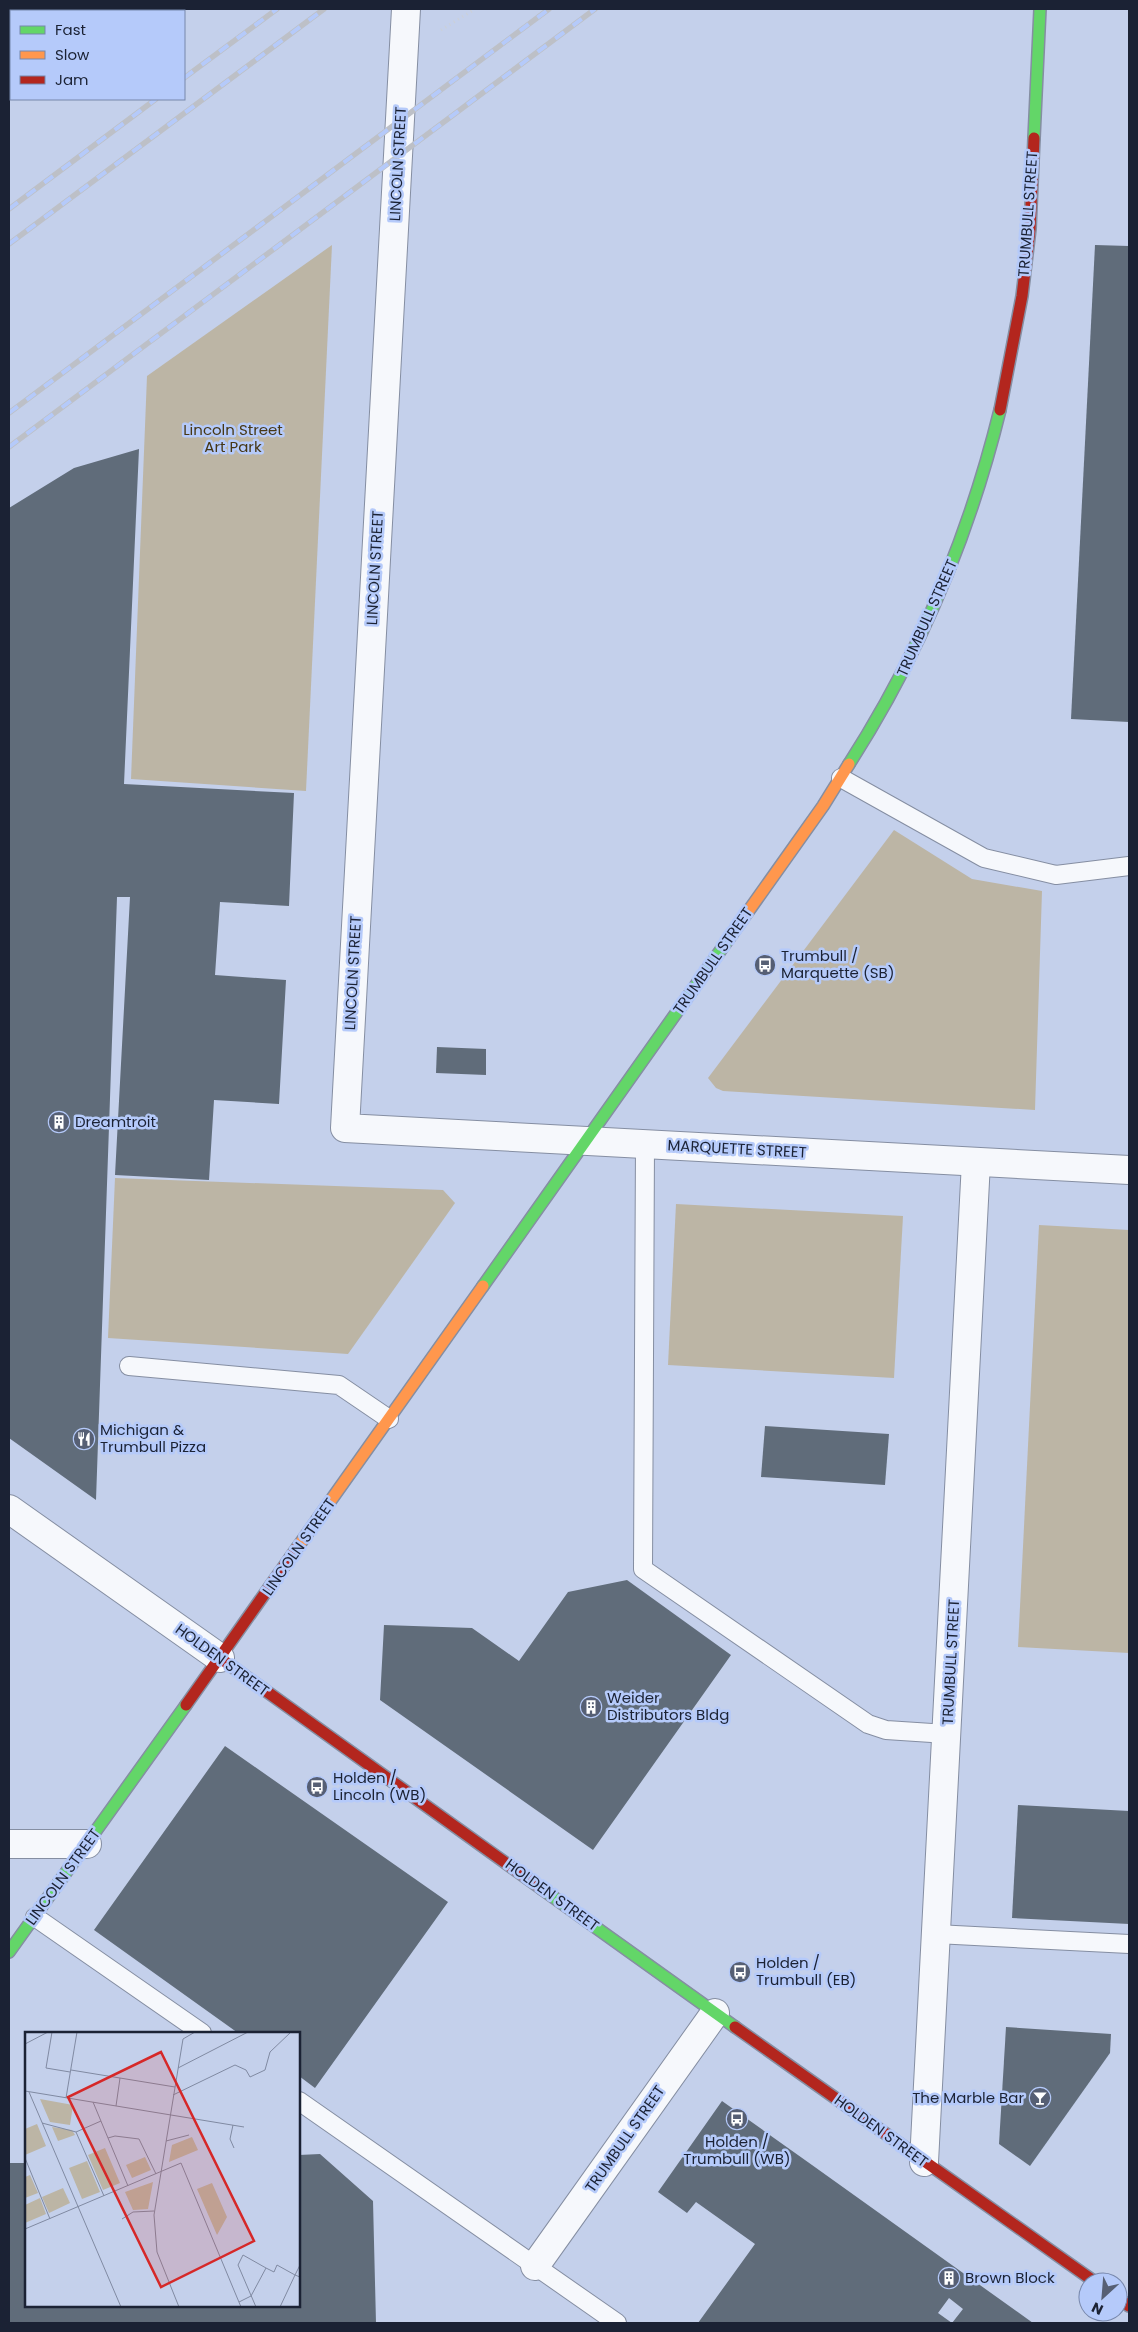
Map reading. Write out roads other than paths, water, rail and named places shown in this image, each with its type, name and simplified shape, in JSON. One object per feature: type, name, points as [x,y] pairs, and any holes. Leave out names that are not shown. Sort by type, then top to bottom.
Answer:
[{"type":"street","name":"LINCOLN STREET","points":[[345,1128],[406,9]]},
{"type":"street","name":"TRUMBULL STREET","points":[[586,1141],[862,746],[897,683],[929,619],[957,552],[981,484],[1010,368],[1028,249],[1040,9]]},
{"type":"street","name":"MARQUETTE STREET","points":[[345,1128],[1129,1170]]},
{"type":"street","name":"LINCOLN STREET","points":[[9,1952],[88,1844],[586,1141]]},
{"type":"street","name":"TRUMBULL STREET","points":[[924,2162],[976,1162]]},
{"type":"street","name":"HOLDEN STREET","points":[[9,1509],[1081,2272]]},
{"type":"street","points":[[9,1844],[88,1844]]},
{"type":"street","name":"TRUMBULL STREET","points":[[535,2266],[715,2012]]},
{"type":"lane","points":[[841,778],[984,858],[1056,875],[1129,866]]},
{"type":"lane","points":[[645,1144],[643,1569],[868,1724],[886,1730],[947,1734]]},
{"type":"lane","points":[[129,1366],[339,1385],[389,1420]]},
{"type":"lane","points":[[35,1917],[201,2032]]},
{"type":"lane","points":[[936,1934],[1129,1944]]},
{"type":"lane","points":[[300,2102],[618,2323]]},
{"type":"railway","points":[[185,77],[277,9]]},
{"type":"railway","points":[[9,244],[324,9]]},
{"type":"railway","points":[[9,413],[549,9]]},
{"type":"railway","points":[[9,447],[595,9]]},
{"type":"railway","points":[[9,209],[155,100]]},
{"type":"place","name":"Trumbull / Marquette (SB)","points":[[765,965]]},
{"type":"place","name":"Dreamtroit","points":[[59,1122]]},
{"type":"place","name":"Michigan & Trumbull Pizza","points":[[84,1439]]},
{"type":"place","name":"Weider Distributors Bldg","points":[[591,1707]]},
{"type":"place","name":"Holden / Lincoln (WB)","points":[[317,1787]]},
{"type":"place","name":"Holden / Trumbull (EB)","points":[[740,1972]]},
{"type":"place","name":"The Marble Bar","points":[[1040,2098]]},
{"type":"place","name":"Holden / Trumbull (WB)","points":[[737,2119]]},
{"type":"place","name":"Brown Block","points":[[949,2278]]},
{"type":"park label","name":"Lincoln Street Art Park","points":[[233,438]]}]
